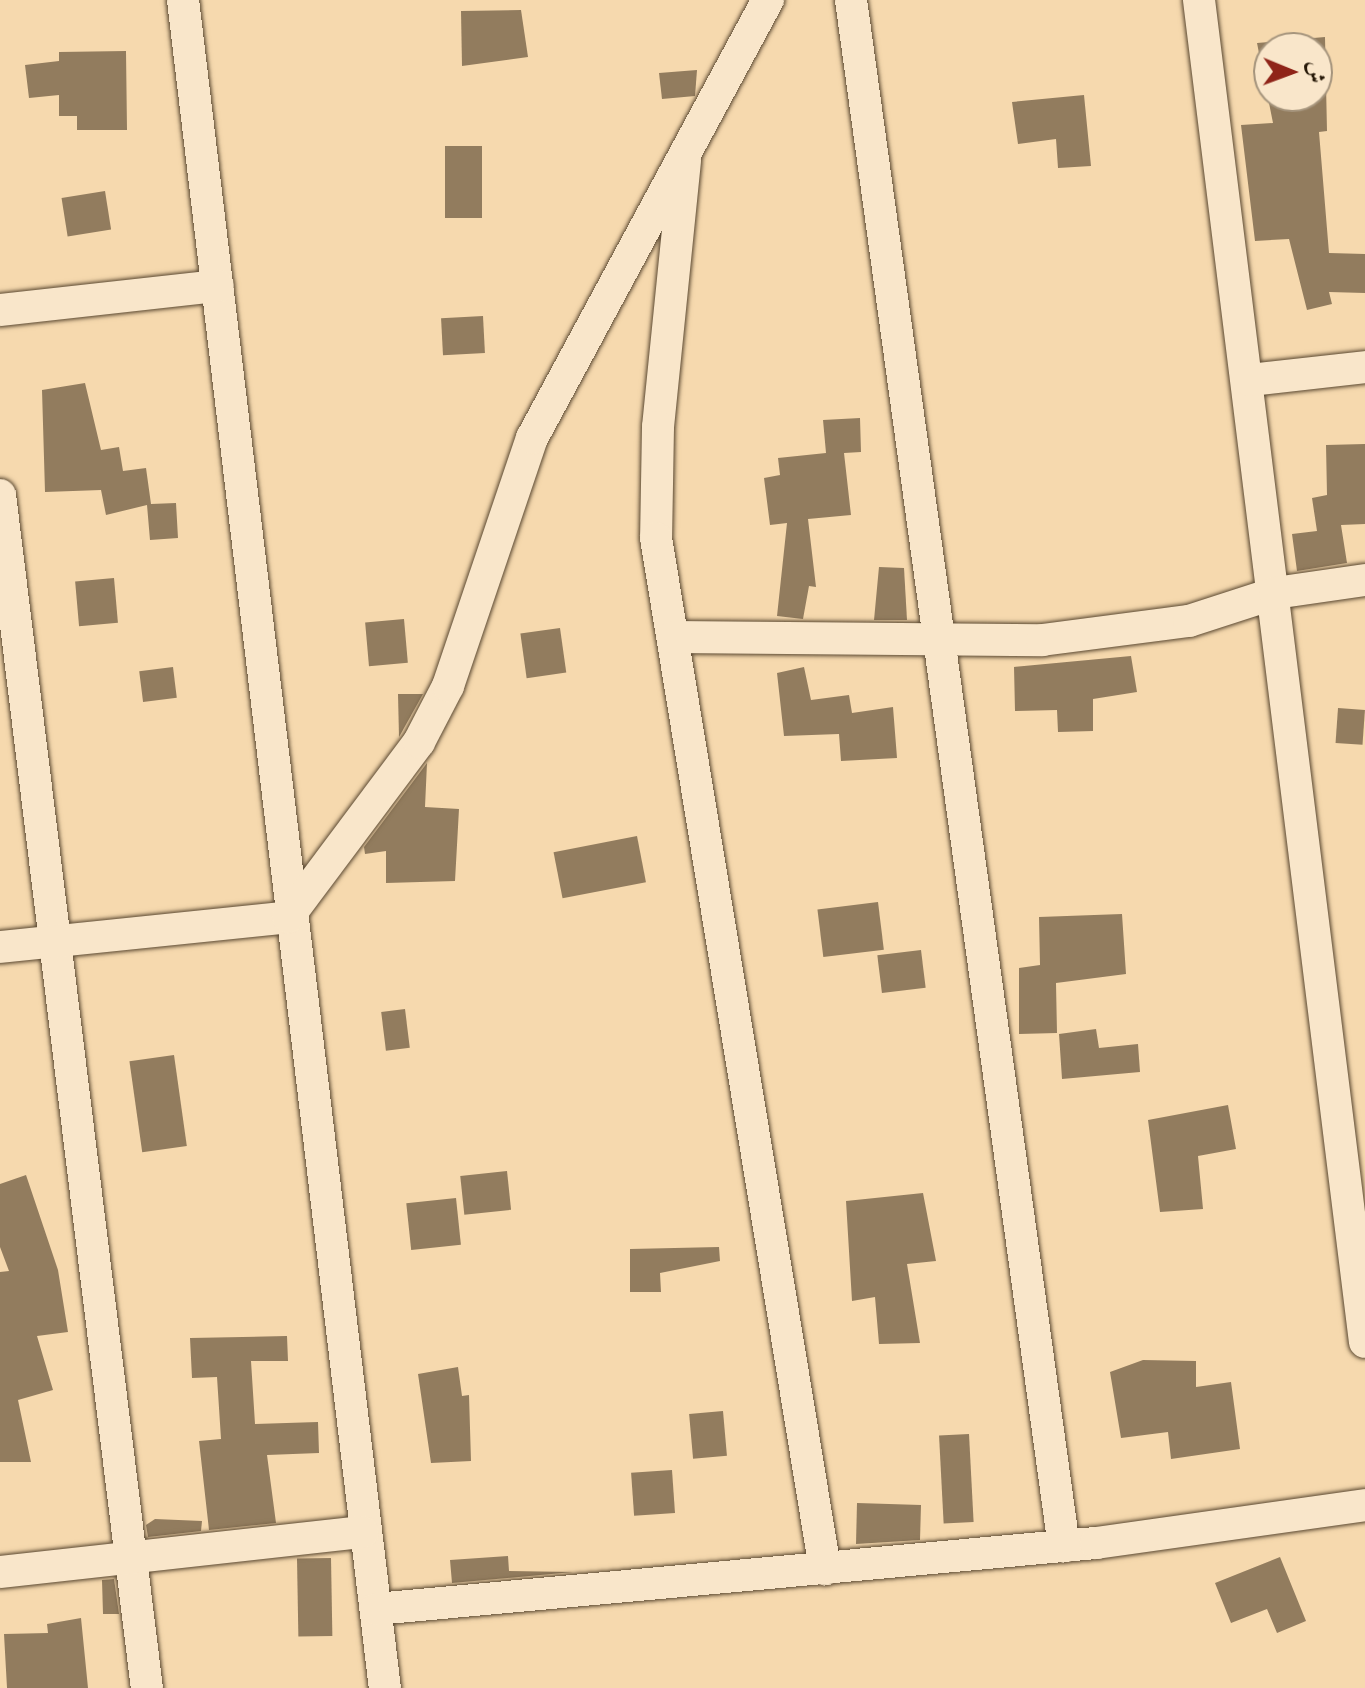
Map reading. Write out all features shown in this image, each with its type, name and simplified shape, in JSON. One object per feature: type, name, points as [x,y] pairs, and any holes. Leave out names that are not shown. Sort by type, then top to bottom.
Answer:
[{"type":"street","points":[[183,0],[288,917],[385,1688]]},
{"type":"street","points":[[0,947],[288,917],[419,742],[448,686],[532,438],[685,161],[768,0]]},
{"type":"street","points":[[851,0],[1064,1546]]},
{"type":"street","points":[[1199,0],[1359,1235],[1365,1342]]},
{"type":"street","points":[[685,161],[656,487],[673,637],[825,1569]]},
{"type":"street","points":[[0,310],[218,286]]},
{"type":"street","points":[[1250,380],[1365,367]]},
{"type":"street","points":[[0,495],[147,1688]]},
{"type":"street","points":[[673,637],[940,636],[1042,640],[1138,629],[1275,593],[1365,580]]},
{"type":"street","points":[[376,1609],[1064,1546],[1365,1505]]},
{"type":"street","points":[[0,1572],[363,1532]]},
{"type":"building","points":[[521,10],[528,57],[462,66],[461,11]]},
{"type":"building","points":[[126,51],[127,130],[77,130],[77,116],[59,116],[59,95],[29,98],[25,65],[59,61],[59,52]]},
{"type":"building","points":[[697,70],[695,96],[662,99],[659,73]]},
{"type":"building","points":[[1084,95],[1091,166],[1058,168],[1056,139],[1018,144],[1012,102]]},
{"type":"building","points":[[1271,112],[1327,112],[1327,131],[1319,132],[1329,253],[1365,254],[1365,293],[1329,292],[1332,304],[1307,310],[1289,239],[1255,241],[1241,125],[1273,123]]},
{"type":"building","points":[[445,146],[482,146],[482,218],[445,218]]},
{"type":"building","points":[[105,191],[111,230],[68,236],[62,198]]},
{"type":"building","points":[[483,316],[485,353],[443,355],[441,318]]},
{"type":"building","points":[[85,383],[101,450],[119,447],[123,471],[146,468],[151,504],[176,503],[178,538],[150,540],[147,505],[106,515],[101,490],[45,492],[42,390]]},
{"type":"building","points":[[860,418],[861,452],[844,453],[851,515],[808,519],[816,587],[809,586],[803,619],[777,616],[787,523],[770,525],[764,478],[780,475],[778,458],[826,453],[823,420]]},
{"type":"building","points":[[1365,444],[1365,524],[1341,525],[1347,563],[1297,571],[1292,534],[1317,531],[1312,498],[1327,495],[1326,445]]},
{"type":"building","points":[[879,567],[904,568],[907,620],[874,620]]},
{"type":"building","points":[[114,578],[118,623],[79,626],[75,581]]},
{"type":"building","points":[[404,619],[408,663],[369,666],[365,622]]},
{"type":"building","points":[[560,628],[566,673],[527,678],[520,634]]},
{"type":"building","points":[[1131,656],[1137,692],[1093,699],[1093,731],[1058,732],[1057,710],[1015,711],[1014,667]]},
{"type":"building","points":[[173,667],[177,698],[143,702],[139,671]]},
{"type":"building","points":[[804,667],[811,700],[849,695],[852,713],[893,707],[897,758],[841,761],[839,734],[784,736],[777,673]]},
{"type":"building","points":[[398,694],[423,694],[399,737]]},
{"type":"building","points":[[1338,708],[1365,710],[1362,745],[1336,743]]},
{"type":"building","points":[[427,763],[425,807],[459,809],[455,881],[386,883],[386,851],[365,854],[364,847]]},
{"type":"building","points":[[637,836],[646,882],[563,898],[554,852]]},
{"type":"building","points":[[878,902],[884,950],[823,957],[817,909]]},
{"type":"building","points":[[1122,914],[1126,974],[1056,983],[1057,1033],[1019,1034],[1019,968],[1040,965],[1039,917]]},
{"type":"building","points":[[921,950],[926,988],[882,993],[877,955]]},
{"type":"building","points":[[405,1009],[410,1048],[386,1051],[381,1012]]},
{"type":"building","points":[[1096,1029],[1099,1048],[1138,1044],[1140,1072],[1062,1079],[1059,1034]]},
{"type":"building","points":[[174,1055],[187,1146],[142,1152],[129,1061]]},
{"type":"building","points":[[1228,1105],[1236,1149],[1198,1156],[1203,1209],[1160,1212],[1148,1120]]},
{"type":"building","points":[[507,1171],[511,1210],[464,1215],[460,1176]]},
{"type":"building","points":[[26,1175],[58,1270],[68,1332],[37,1336],[53,1390],[18,1400],[31,1462],[0,1462],[0,1272],[9,1271],[0,1247],[0,1184]]},
{"type":"building","points":[[923,1193],[936,1261],[907,1264],[920,1343],[879,1344],[875,1297],[852,1301],[846,1201]]},
{"type":"building","points":[[456,1198],[461,1245],[411,1250],[406,1203]]},
{"type":"building","points":[[719,1247],[720,1261],[660,1273],[661,1292],[630,1292],[630,1249]]},
{"type":"building","points":[[287,1336],[288,1361],[251,1361],[255,1424],[318,1422],[319,1453],[267,1455],[276,1523],[209,1530],[199,1441],[221,1439],[217,1377],[192,1378],[190,1338]]},
{"type":"building","points":[[1143,1360],[1196,1361],[1196,1387],[1231,1382],[1240,1449],[1171,1459],[1168,1432],[1121,1438],[1110,1372]]},
{"type":"building","points":[[458,1367],[462,1396],[469,1395],[471,1461],[431,1463],[418,1374]]},
{"type":"building","points":[[723,1411],[727,1456],[693,1459],[689,1414]]},
{"type":"building","points":[[969,1434],[974,1522],[944,1523],[939,1436]]},
{"type":"building","points":[[672,1470],[675,1513],[634,1516],[631,1473]]},
{"type":"building","points":[[857,1503],[921,1505],[920,1540],[856,1544]]},
{"type":"building","points":[[155,1519],[202,1521],[201,1531],[148,1537],[146,1525]]},
{"type":"building","points":[[508,1556],[509,1571],[573,1572],[452,1583],[450,1560]]},
{"type":"building","points":[[1280,1557],[1306,1621],[1277,1633],[1267,1609],[1231,1623],[1215,1583]]},
{"type":"building","points":[[331,1558],[332,1636],[298,1637],[297,1559]]},
{"type":"building","points":[[114,1579],[119,1614],[103,1614],[102,1580]]},
{"type":"building","points":[[81,1618],[88,1688],[7,1688],[4,1634],[48,1633],[47,1624]]}]
